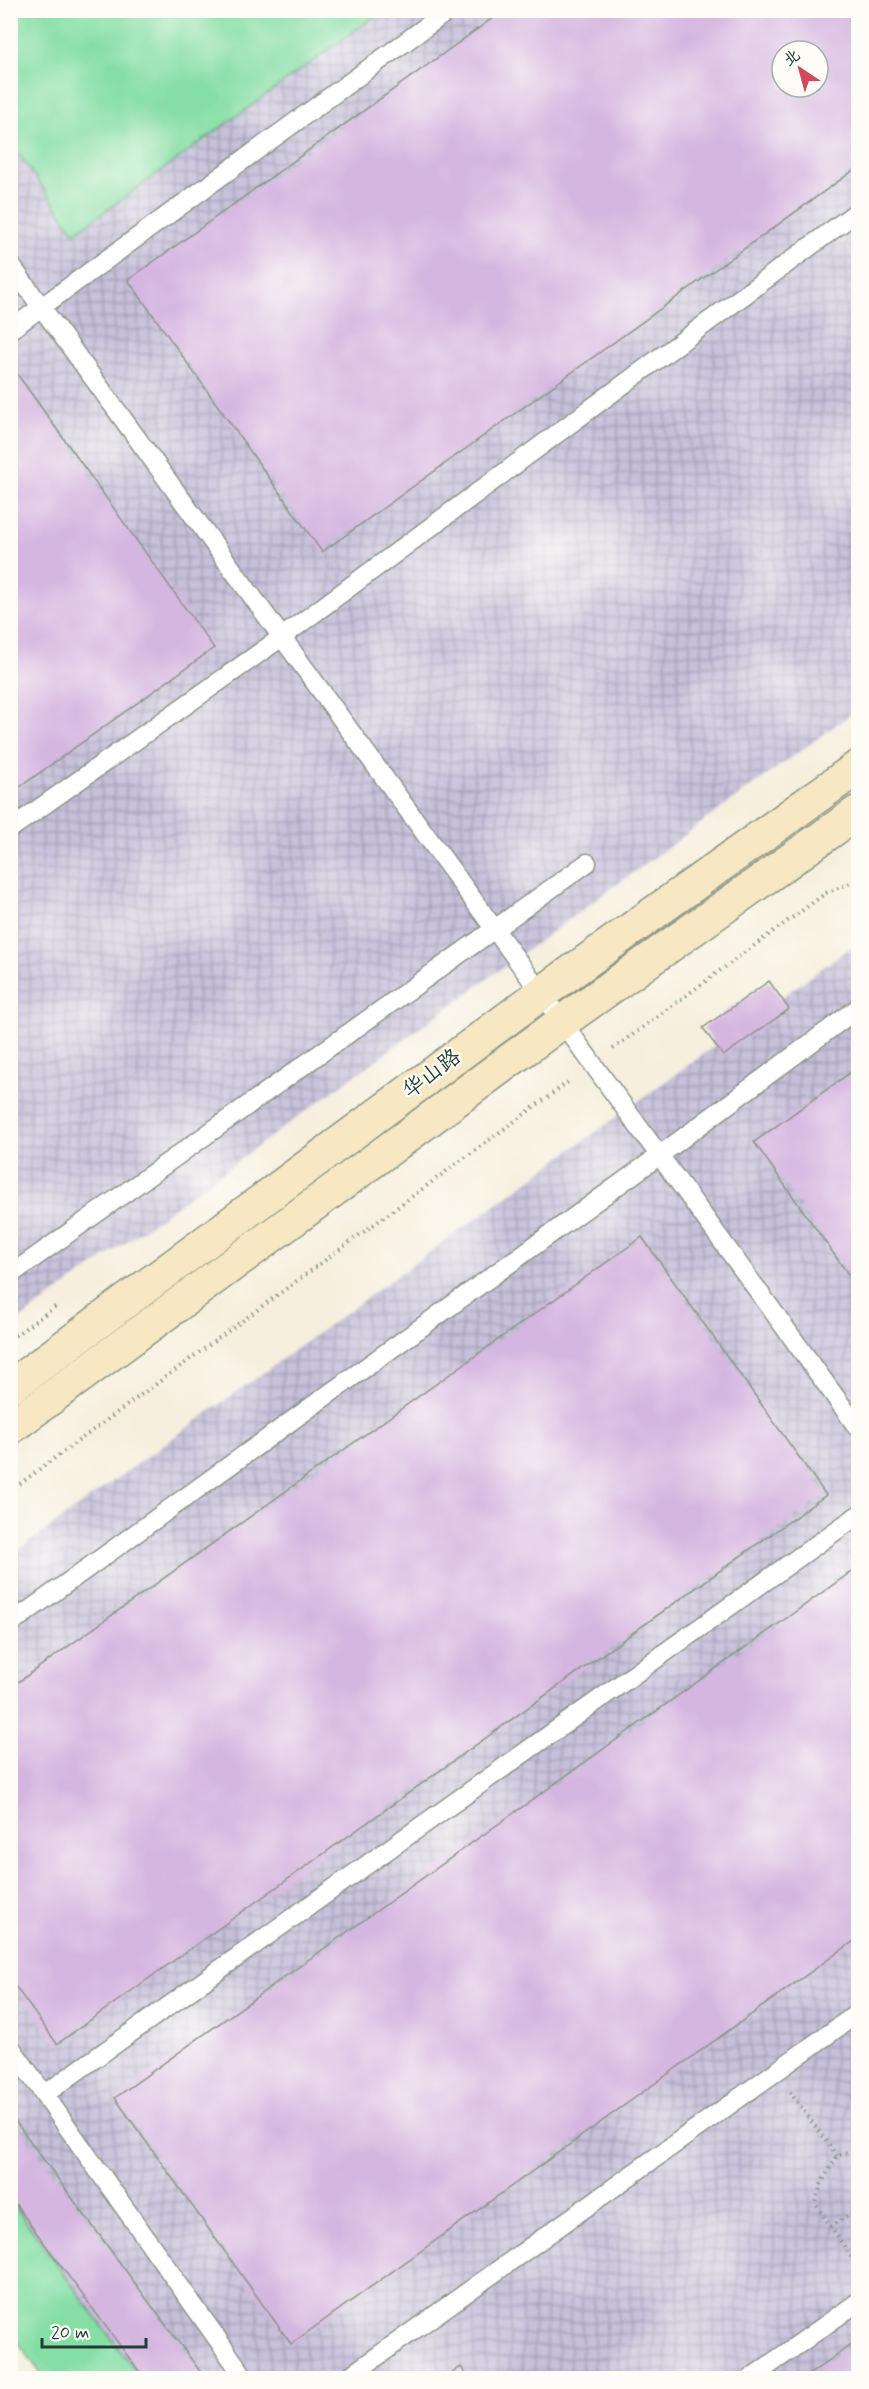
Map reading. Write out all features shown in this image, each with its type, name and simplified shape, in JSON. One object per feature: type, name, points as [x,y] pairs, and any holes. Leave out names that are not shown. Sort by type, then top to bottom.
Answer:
[{"type":"street","name":"华山路","points":[[10,1387],[542,993],[858,767]]},
{"type":"street","name":"华山路","points":[[10,1428],[562,1022],[858,812]]},
{"type":"lane","points":[[10,330],[449,10]]},
{"type":"lane","points":[[10,829],[282,637],[858,211]]},
{"type":"lane","points":[[10,264],[858,1428]]},
{"type":"lane","points":[[10,1275],[587,863]]},
{"type":"lane","points":[[10,1624],[660,1155],[858,1008]]},
{"type":"lane","points":[[45,2094],[858,1515]]},
{"type":"lane","points":[[347,2379],[858,2013]]},
{"type":"lane","points":[[10,2046],[245,2379]]},
{"type":"lane","points":[[751,2379],[858,2302]]},
{"type":"path","points":[[10,1491],[826,892],[858,880]]},
{"type":"path","points":[[776,2072],[837,2156]]},
{"type":"path","points":[[858,2148],[837,2156],[822,2182],[815,2204],[858,2267]]},
{"type":"path","points":[[831,2227],[858,2208]]},
{"type":"shaded area","points":[[11,11],[858,11],[858,709],[11,1326]]},
{"type":"shaded area","points":[[858,942],[858,2378],[140,2378],[11,2201],[10,1556]]},
{"type":"green space","points":[[10,11],[382,11],[75,233],[11,143]]},
{"type":"green space","points":[[11,2201],[140,2378],[44,2378],[11,2332]]},
{"type":"building","points":[[504,10],[858,10],[858,167],[322,552],[128,280]]},
{"type":"building","points":[[10,364],[214,648],[10,794]]},
{"type":"building","points":[[769,981],[789,1009],[723,1056],[703,1028]]},
{"type":"building","points":[[858,1067],[858,1288],[754,1142]]},
{"type":"building","points":[[642,1237],[826,1495],[57,2044],[10,1979],[10,1688]]},
{"type":"building","points":[[858,1567],[858,1938],[291,2344],[115,2098]]},
{"type":"building","points":[[10,2114],[205,2378],[144,2378],[10,2197]]},
{"type":"building","points":[[858,2340],[858,2378],[804,2378]]},
{"type":"building","points":[[461,2367],[469,2378],[445,2378]]}]
